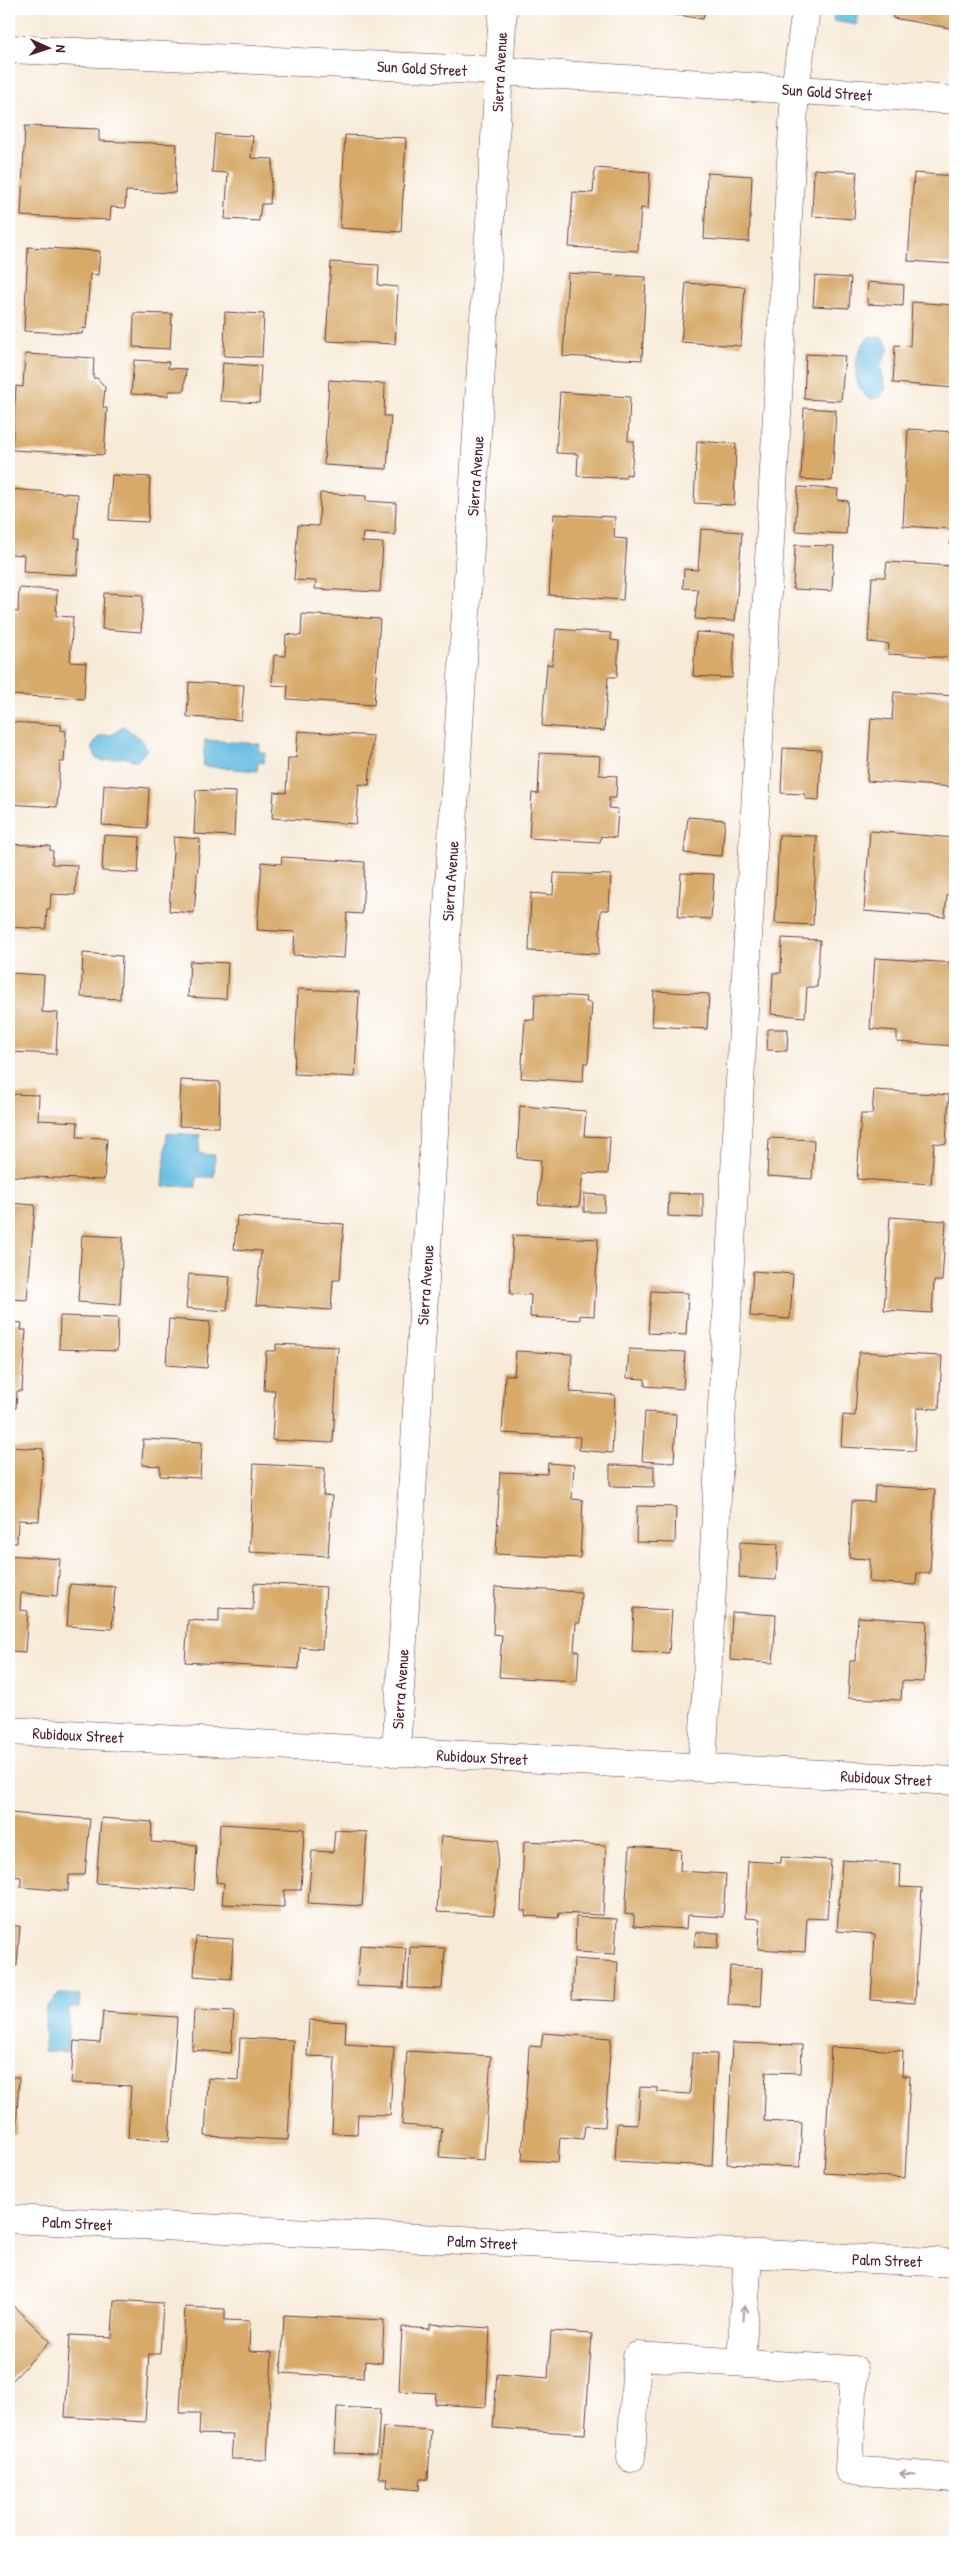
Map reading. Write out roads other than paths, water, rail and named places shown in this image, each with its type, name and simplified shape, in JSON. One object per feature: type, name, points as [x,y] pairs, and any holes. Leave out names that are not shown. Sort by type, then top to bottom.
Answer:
[{"type":"street","name":"Sierra Avenue","points":[[396,1753],[503,9]]},
{"type":"street","points":[[702,1767],[795,90],[806,9]]},
{"type":"street","name":"Sun Gold Street","points":[[9,49],[500,71],[955,100]]},
{"type":"street","name":"Rubidoux Street","points":[[9,1731],[955,1782]]},
{"type":"street","name":"Palm Street","points":[[9,2219],[955,2263]]},
{"type":"street","points":[[741,2361],[748,2254]]},
{"type":"street","points":[[630,2458],[636,2356],[741,2361],[854,2370],[849,2470],[955,2478]]},
{"type":"water","points":[[835,9],[859,9],[857,25],[833,21]]},
{"type":"water","points":[[871,336],[883,338],[889,349],[880,366],[886,388],[880,397],[871,399],[864,394],[859,386],[856,378],[856,368],[860,350]]},
{"type":"water","points":[[123,726],[143,741],[147,750],[137,761],[123,757],[104,761],[97,759],[92,748],[95,741],[102,736],[112,735]]},
{"type":"water","points":[[205,740],[260,744],[259,752],[265,753],[264,763],[258,762],[257,771],[203,766]]},
{"type":"water","points":[[167,1133],[200,1135],[199,1154],[215,1155],[214,1177],[196,1177],[196,1187],[163,1186]]},
{"type":"water","points":[[59,1994],[80,1995],[79,2008],[69,2008],[67,2052],[44,2051],[46,2007]]}]
